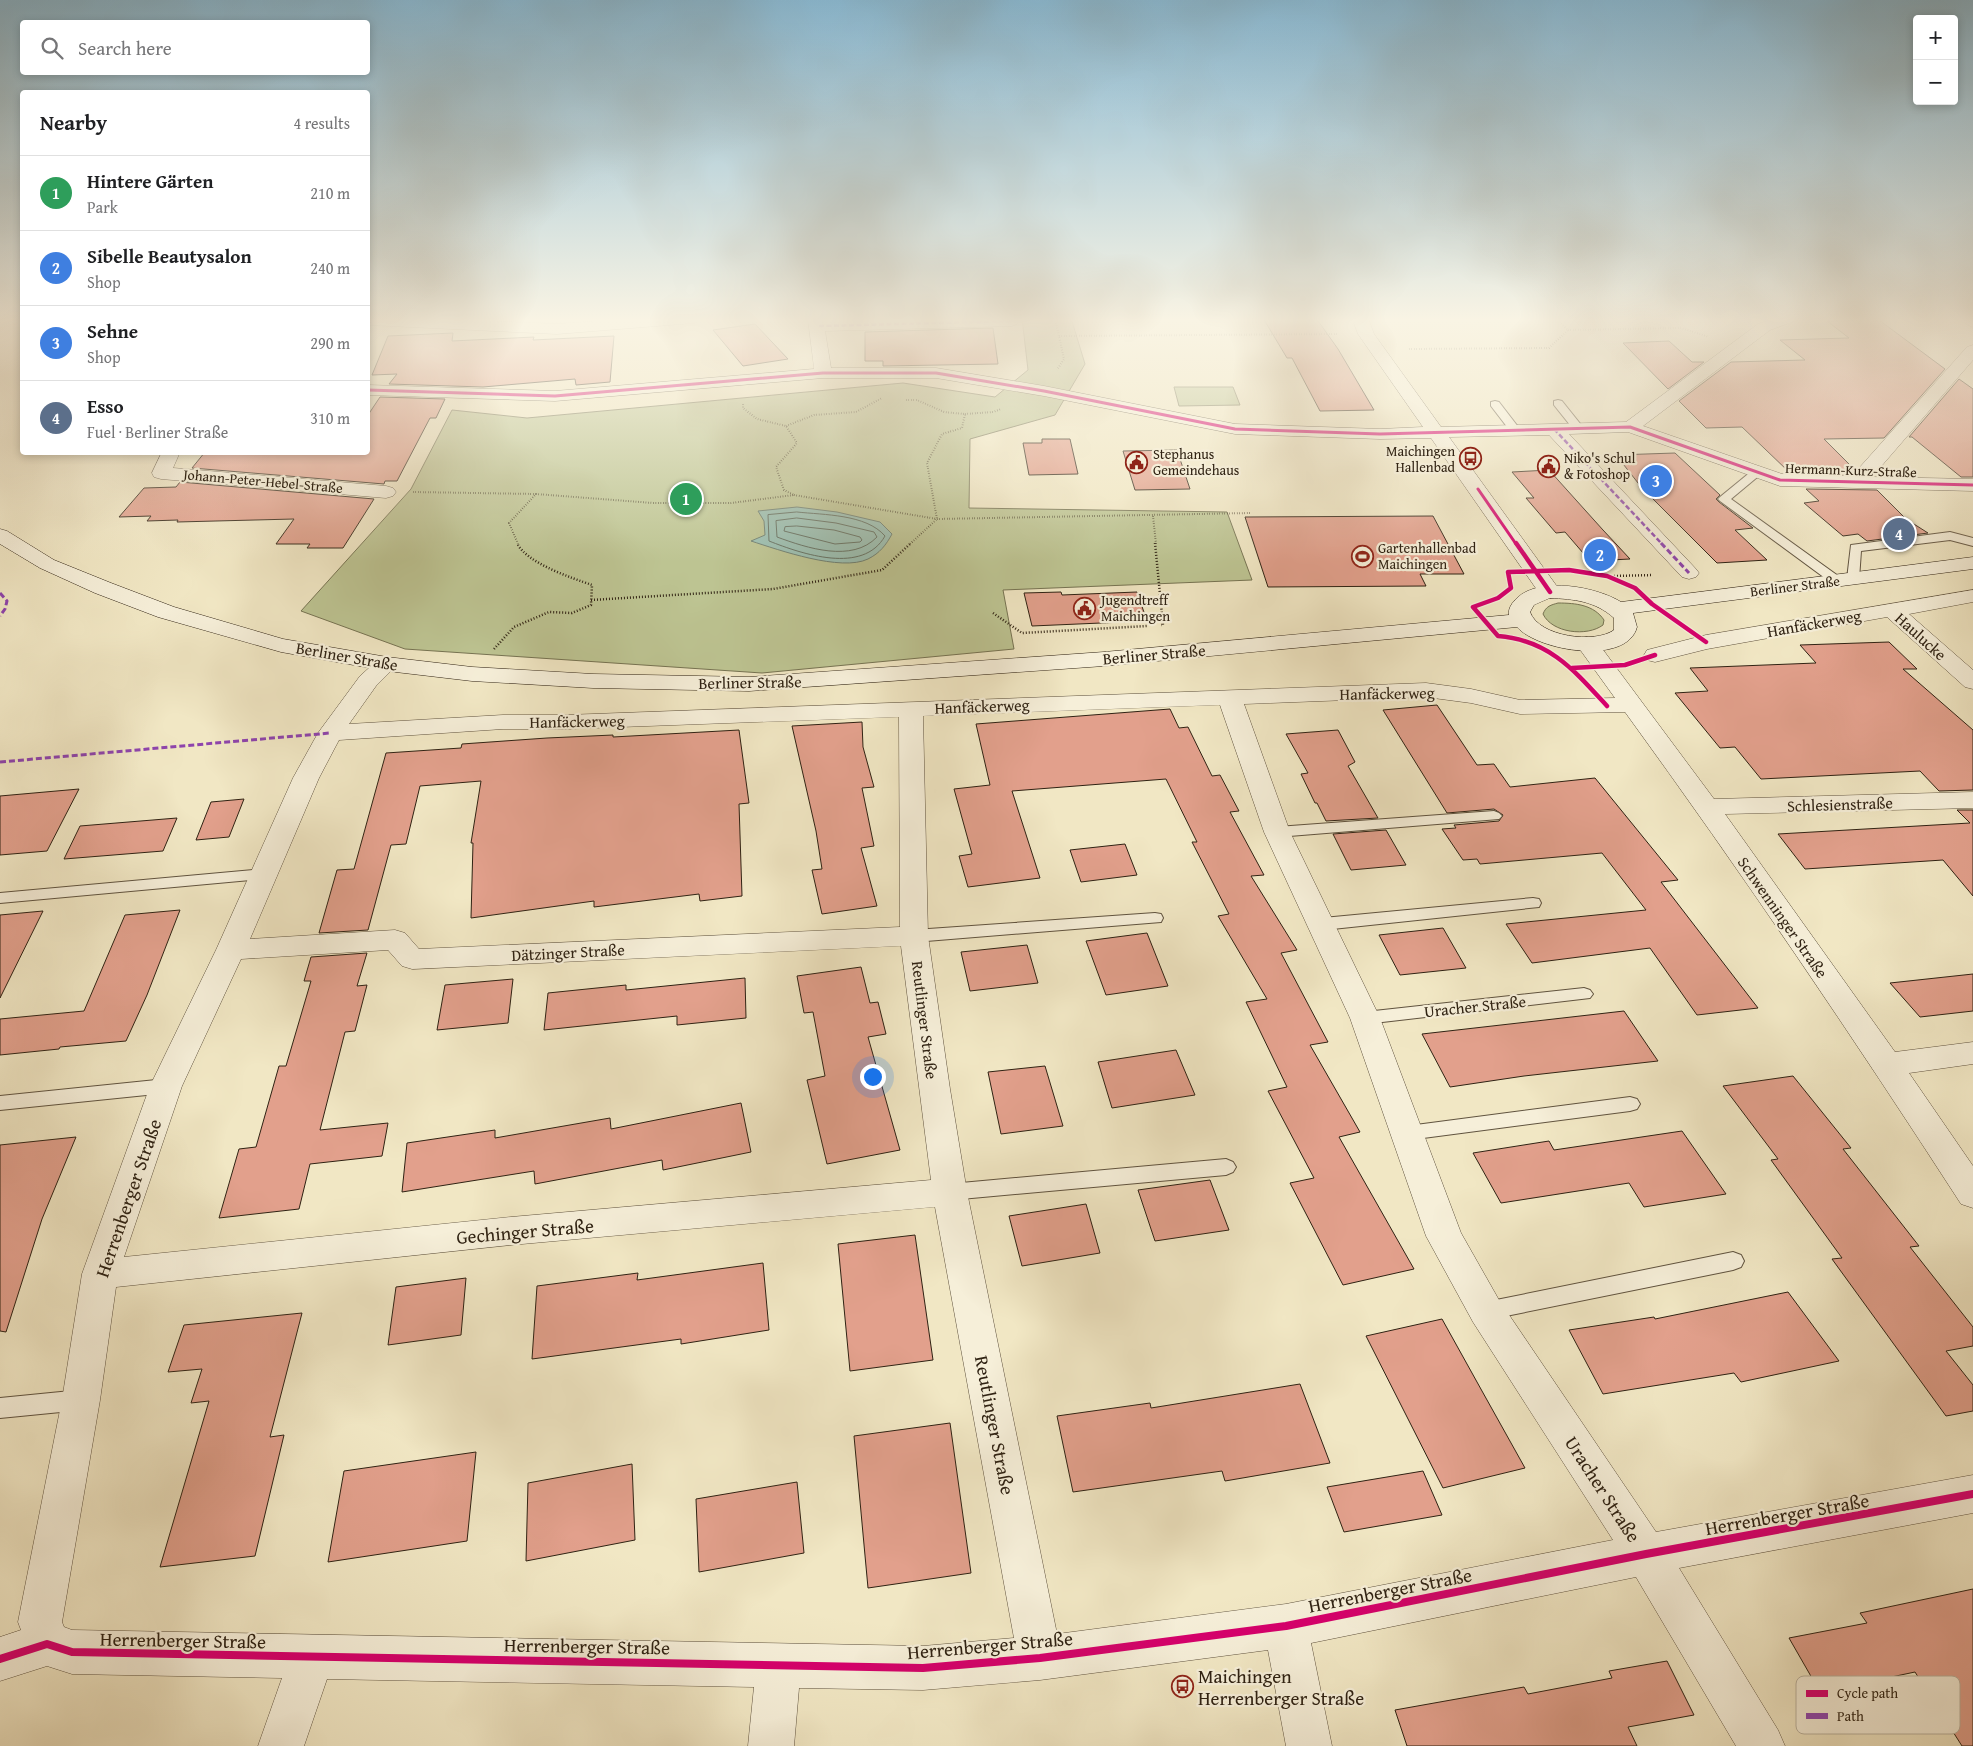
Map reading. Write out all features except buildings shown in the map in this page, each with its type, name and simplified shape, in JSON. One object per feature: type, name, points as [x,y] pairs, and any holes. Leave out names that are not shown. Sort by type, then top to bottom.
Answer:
[{"type":"street","name":"Hermann-Kurz-Straße","points":[[1088,399],[1235,428],[1380,434],[1630,427],[1780,480],[1973,485]]},
{"type":"street","points":[[1412,399],[1550,592]]},
{"type":"street","points":[[1630,427],[1667,399]]},
{"type":"street","points":[[1856,483],[1929,399]]},
{"type":"street","points":[[1554,429],[1689,573]]},
{"type":"street","name":"Johann-Peter-Hebel-Straße","points":[[171,455],[162,473],[386,492]]},
{"type":"street","name":"Berliner Straße","points":[[0,535],[47,564],[166,612],[281,644],[387,664],[472,674],[593,681],[749,684],[1104,659],[1522,620]]},
{"type":"street","name":"Berliner Straße","points":[[1616,609],[1973,563]]},
{"type":"street","points":[[1550,592],[1593,597],[1616,609],[1624,617],[1627,625],[1624,633],[1617,639],[1588,644],[1568,642],[1549,637],[1533,629],[1522,620],[1519,612],[1520,605],[1532,596],[1550,592]]},
{"type":"street","name":"Hanfäckerweg","points":[[1655,654],[1706,642],[1973,596]]},
{"type":"street","name":"Haulucke","points":[[1892,610],[1973,682]]},
{"type":"street","name":"Schwenninger Straße","points":[[1588,644],[1707,807],[1887,1064],[1973,1194]]},
{"type":"street","name":"Herrenberger Straße","points":[[387,664],[368,681],[330,733],[306,778],[231,950],[166,1086],[100,1274],[81,1400],[40,1622],[47,1644],[72,1652],[923,1668],[1040,1658],[1286,1626],[1646,1554],[1973,1494]]},
{"type":"street","name":"Hanfäckerweg","points":[[330,733],[503,722],[566,722],[1426,690],[1472,696],[1520,707],[1633,705]]},
{"type":"street","name":"Uracher Straße","points":[[1230,698],[1277,832],[1323,924],[1366,1018],[1444,1236],[1486,1311],[1646,1554],[1762,1746]]},
{"type":"street","name":"Reutlinger Straße","points":[[911,709],[914,936],[934,1089],[950,1192],[1040,1658]]},
{"type":"street","name":"Schlesienstraße","points":[[1707,807],[1973,800]]},
{"type":"street","name":"Dätzinger Straße","points":[[231,950],[395,940],[412,959],[914,936]]},
{"type":"street","points":[[1887,1064],[1973,1053]]},
{"type":"street","name":"Gechinger Straße","points":[[100,1274],[511,1231],[950,1192]]},
{"type":"street","points":[[1286,1626],[1309,1746]]},
{"type":"street","points":[[0,1659],[47,1644]]},
{"type":"street","points":[[281,1746],[312,1658]]},
{"type":"street","points":[[771,1746],[778,1664]]},
{"type":"lane","points":[[1558,403],[1578,428]]},
{"type":"lane","points":[[1495,404],[1515,430]]},
{"type":"lane","points":[[1757,472],[1724,499],[1845,580],[1855,548],[1950,536],[1973,542]]},
{"type":"lane","points":[[1277,832],[1494,816]]},
{"type":"lane","points":[[0,898],[265,874]]},
{"type":"lane","points":[[1323,924],[1533,903]]},
{"type":"lane","points":[[914,936],[1155,918]]},
{"type":"lane","name":"Uracher Straße","points":[[1366,1018],[1584,994]]},
{"type":"lane","points":[[0,1103],[166,1086]]},
{"type":"lane","points":[[1408,1133],[1630,1104]]},
{"type":"lane","points":[[950,1192],[1226,1167]]},
{"type":"lane","points":[[1486,1311],[1733,1261]]},
{"type":"lane","points":[[0,1408],[81,1400]]},
{"type":"path","points":[[742,399],[743,408],[757,419],[786,426],[814,415],[856,412],[878,399]]},
{"type":"path","points":[[908,399],[917,400],[944,412],[964,414],[993,412]]},
{"type":"path","points":[[938,519],[927,463],[942,434],[962,428],[964,414]]},
{"type":"path","points":[[786,426],[797,443],[776,467],[784,490],[794,495]]},
{"type":"path","points":[[386,492],[536,494],[653,503],[731,503],[794,495],[938,519],[1251,513]]},
{"type":"path","points":[[472,674],[514,627],[549,612],[572,613],[591,605],[592,586],[551,570],[520,549],[508,523],[536,494]]},
{"type":"path","points":[[993,613],[1022,633],[1163,625],[1153,516]]},
{"type":"path","points":[[591,600],[773,589],[882,570],[938,519]]},
{"type":"path","points":[[1608,576],[1689,573]]},
{"type":"green space","points":[[726,399],[1064,399],[1055,415],[970,439],[969,508],[1227,512],[1252,580],[1003,590],[1014,649],[762,673],[405,649],[301,611],[411,489],[452,410],[527,418]]},
{"type":"green space","points":[[1177,399],[1238,399],[1240,405],[1179,406]]},
{"type":"green space","points":[[1558,603],[1578,604],[1590,608],[1604,620],[1603,625],[1596,629],[1579,632],[1562,629],[1554,625],[1543,614],[1551,605]]},
{"type":"water","points":[[797,507],[837,512],[880,522],[892,534],[885,545],[868,559],[842,563],[810,558],[751,541],[765,535],[764,521],[758,511]]},
{"type":"marked path","points":[[1554,429],[1689,573]]},
{"type":"marked path","points":[[0,593],[7,601],[5,609],[0,616]]},
{"type":"marked path","points":[[0,762],[330,733]]},
{"type":"cycle path","points":[[1087,399],[1235,429],[1380,434],[1630,427],[1780,480],[1973,485]]},
{"type":"cycle path","points":[[1478,489],[1550,592]]},
{"type":"cycle path","points":[[1607,706],[1559,658],[1531,642],[1515,637],[1498,636],[1473,607],[1498,598],[1511,588],[1508,572],[1569,570],[1607,576],[1635,588],[1652,604],[1706,642]]},
{"type":"cycle path","points":[[1572,668],[1625,665],[1655,655]]},
{"type":"cycle path","points":[[0,1659],[47,1644],[72,1652],[923,1668],[1040,1658],[1286,1626],[1646,1554],[1973,1494]]},
{"type":"place","name":"Maichingen Hallenbad","points":[[1471,459]]},
{"type":"place","name":"Stephanus Gemeindehaus","points":[[1137,462]]},
{"type":"place","name":"Niko's Schul & Fotoshop","points":[[1548,466]]},
{"type":"place","name":"Sehne","points":[[1656,481]]},
{"type":"place","name":"Hintere Gärten","points":[[686,499]]},
{"type":"place","name":"Esso","points":[[1899,534]]},
{"type":"place","name":"Sibelle Beautysalon","points":[[1600,555]]},
{"type":"place","name":"Gartenhallenbad Maichingen","points":[[1362,556]]},
{"type":"place","name":"Jugendtreff Maichingen","points":[[1085,608]]},
{"type":"place","name":"Maichingen Herrenberger Straße","points":[[1182,1687]]}]
